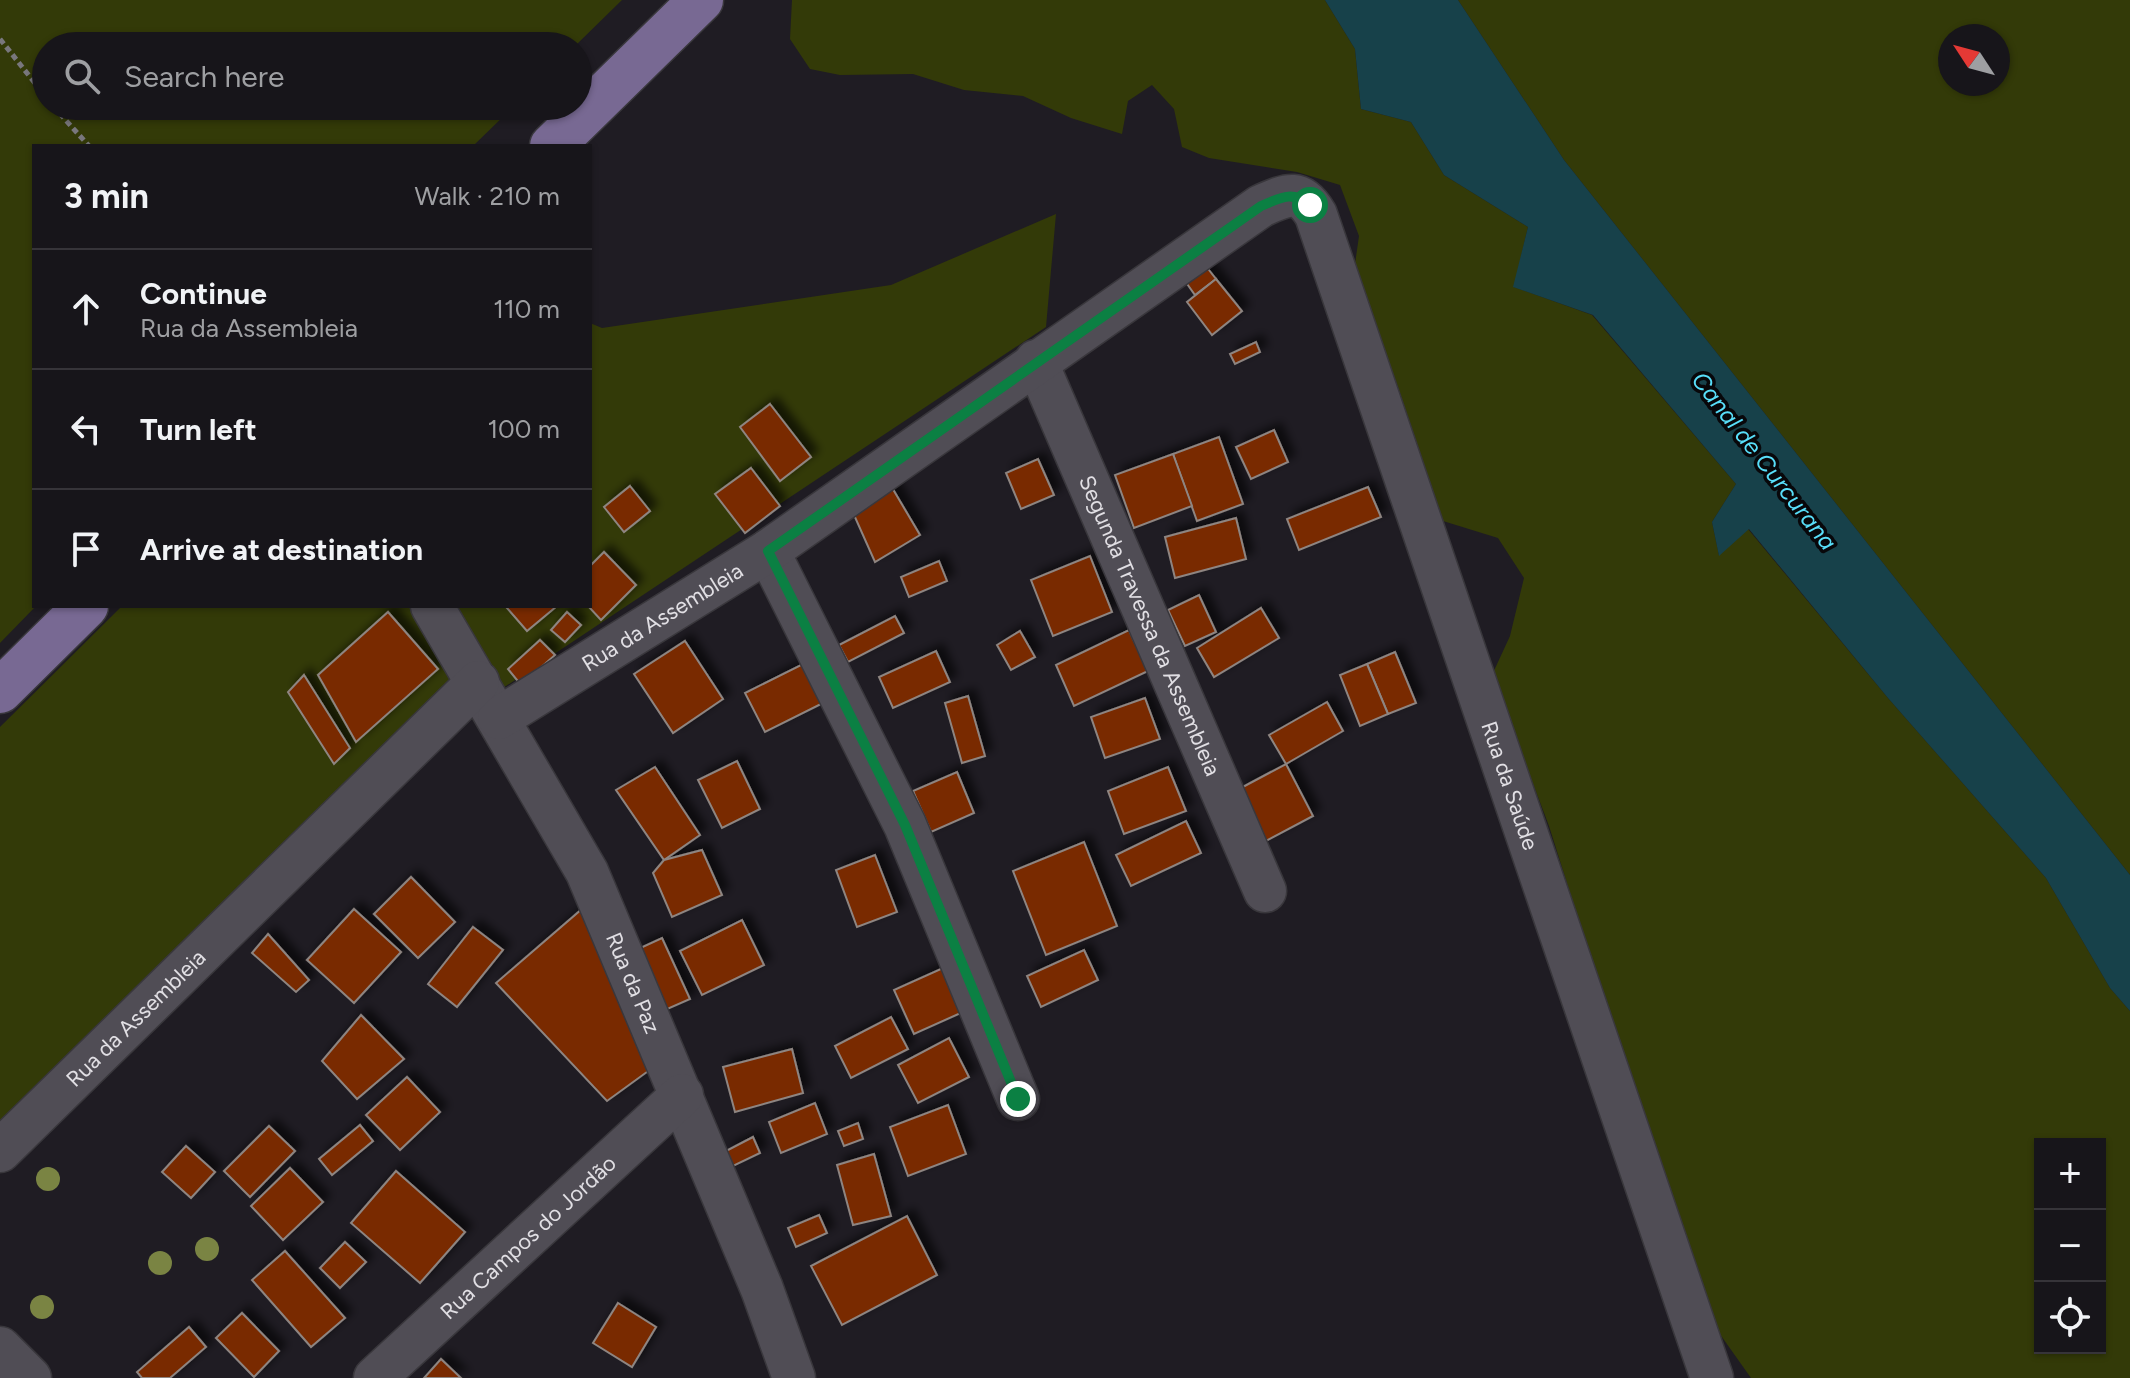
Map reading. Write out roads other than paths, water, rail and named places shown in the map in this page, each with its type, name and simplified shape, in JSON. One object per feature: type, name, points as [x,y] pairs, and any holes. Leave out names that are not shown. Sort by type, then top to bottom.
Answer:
[{"type":"main road","points":[[592,107],[701,0]]},
{"type":"main road","points":[[554,144],[579,120]]},
{"type":"main road","points":[[0,691],[84,608]]},
{"type":"street","name":"Rua da Assembleia","points":[[499,718],[768,551],[1261,206],[1286,195],[1302,198]]},
{"type":"street","name":"Rua da Saúde","points":[[1302,198],[1316,215],[1712,1378]]},
{"type":"street","name":"Segunda Travessa da Assembleia","points":[[1036,361],[1265,891]]},
{"type":"street","points":[[768,551],[905,825],[1018,1099]]},
{"type":"street","name":"Rua da Paz","points":[[433,608],[587,872],[762,1289],[794,1378]]},
{"type":"street","name":"Rua da Assembleia","points":[[0,1151],[478,682]]},
{"type":"street","name":"Rua Campos do Jordão","points":[[375,1378],[682,1095]]},
{"type":"street","points":[[0,1348],[30,1378]]},
{"type":"water","name":"Canal de Curcurana","points":[[1325,0],[1458,0],[1564,160],[2130,875],[2130,1011],[2110,988],[2046,878],[1888,698],[1749,529],[1719,556],[1712,522],[1736,484],[1593,315],[1513,287],[1528,227],[1444,175],[1411,122],[1361,109],[1355,49]]}]
